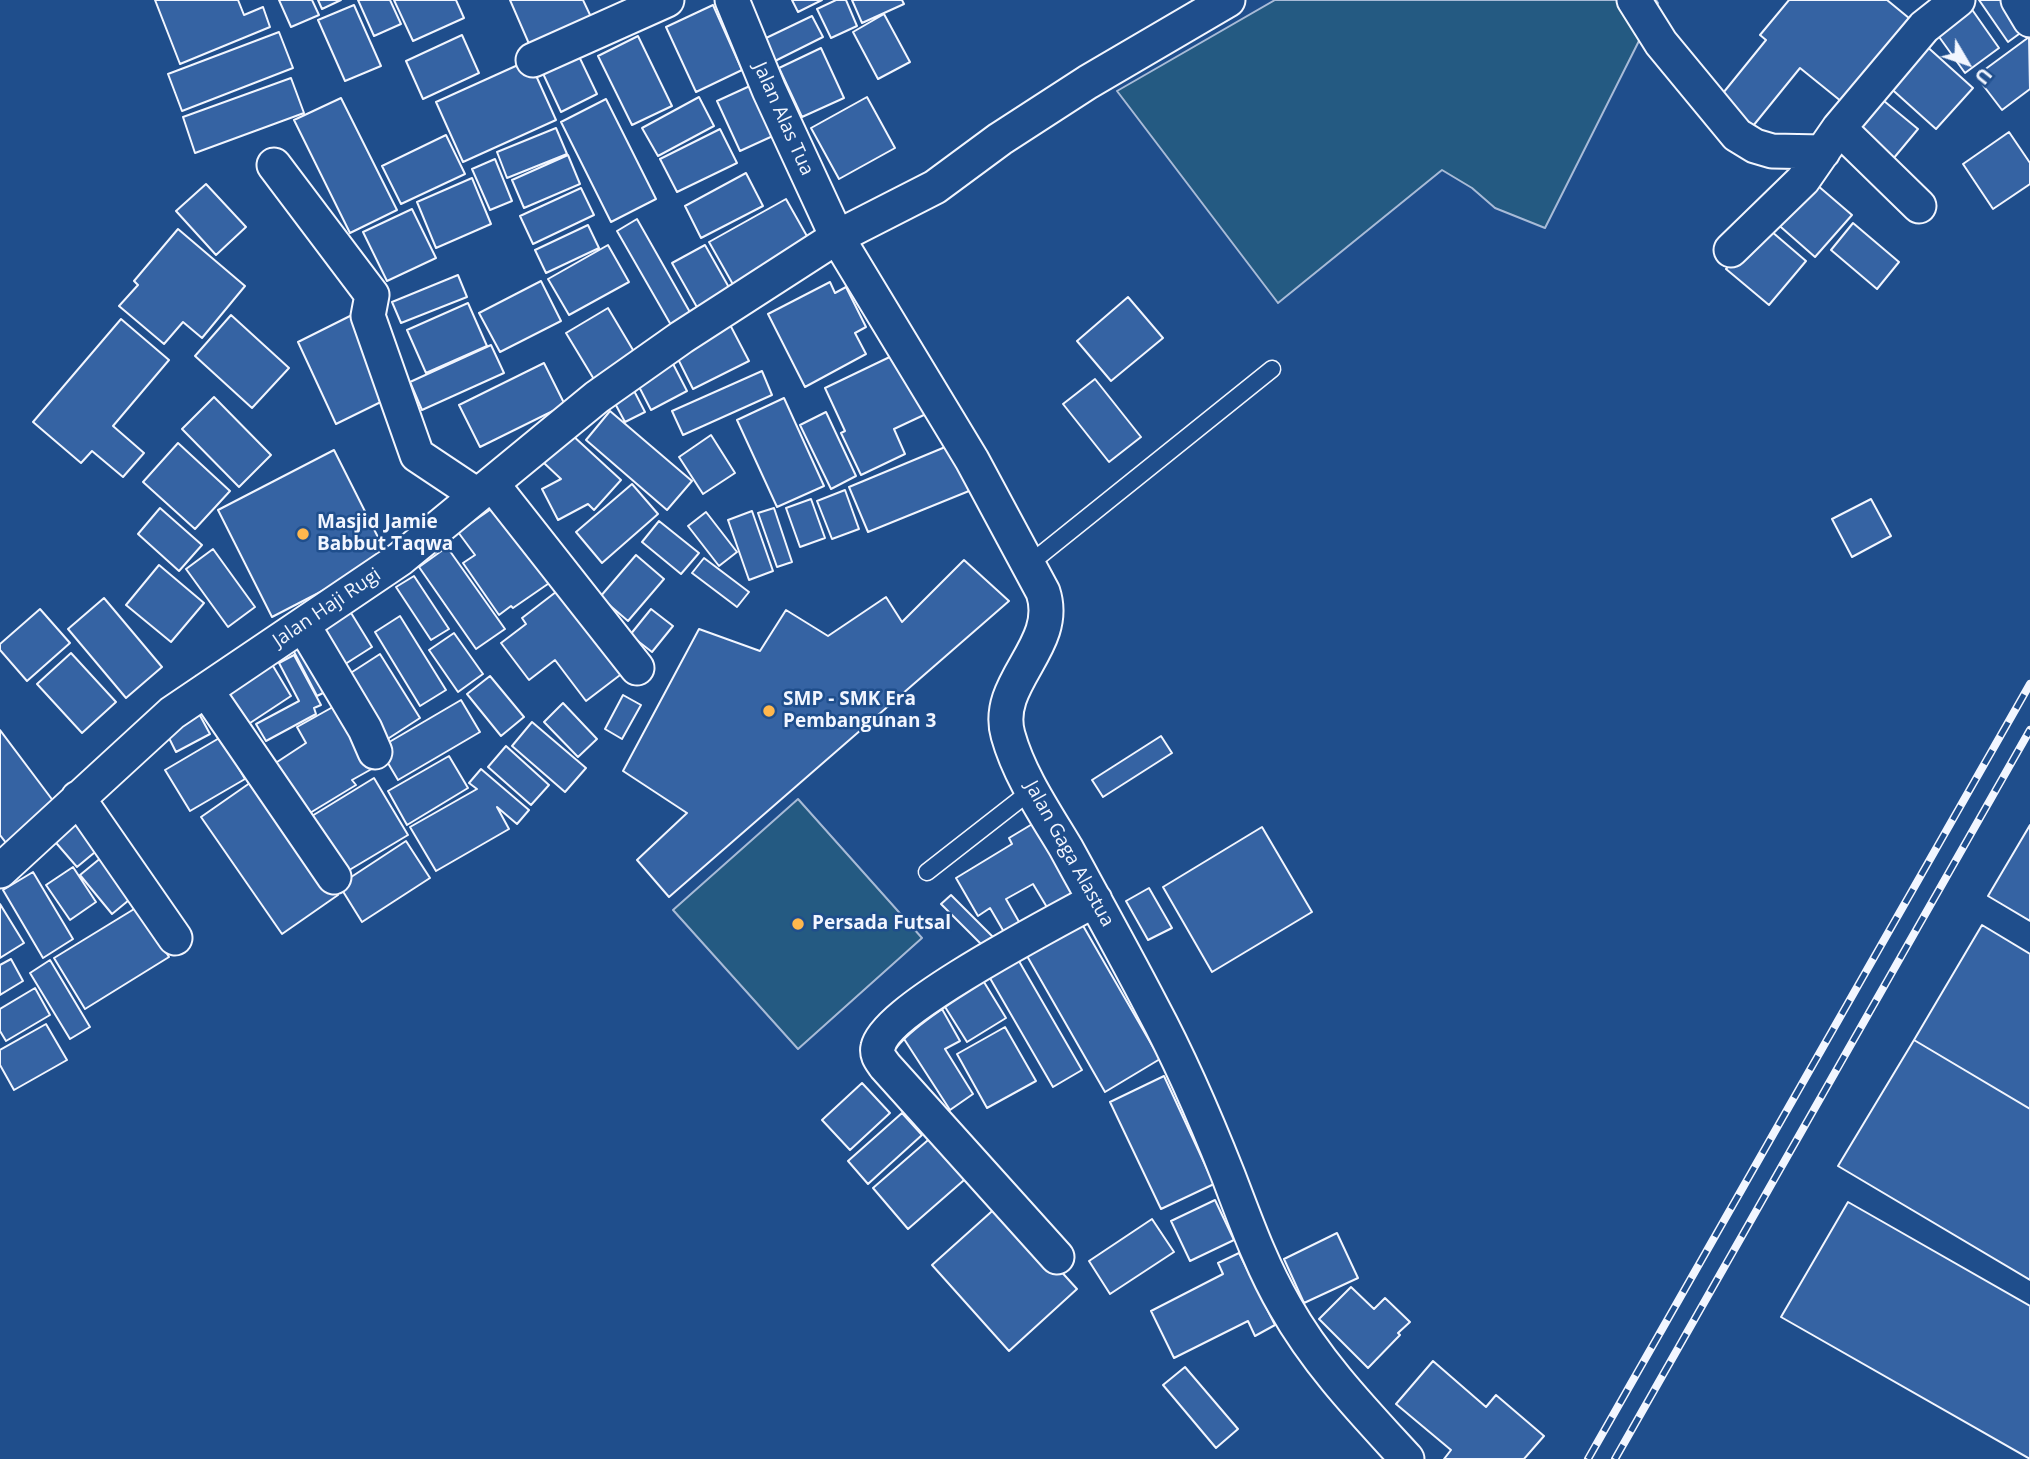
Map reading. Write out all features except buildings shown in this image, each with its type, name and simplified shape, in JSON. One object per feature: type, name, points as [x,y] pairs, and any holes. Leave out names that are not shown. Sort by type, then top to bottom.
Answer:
[{"type":"street","points":[[533,60],[667,0]]},
{"type":"street","name":"Jalan Alas Tua","points":[[732,0],[769,90],[837,237]]},
{"type":"street","name":"Jalan Haji Rugi","points":[[0,871],[172,713],[400,559],[607,390],[682,337],[837,237],[935,187],[1000,139],[1088,82],[1228,0]]},
{"type":"street","points":[[1634,0],[1661,43],[1737,135],[1755,146],[1772,151],[1831,140],[1919,206]]},
{"type":"street","points":[[1731,250],[1803,180],[1831,140],[1924,27],[1958,0]]},
{"type":"street","points":[[274,165],[372,295],[368,316],[418,455],[485,490],[637,668]]},
{"type":"street","name":"Jalan Gaga Alastua","points":[[837,237],[972,460],[1043,592],[1047,608],[1043,635],[1014,687],[1005,717],[1012,748],[1032,790],[1095,900],[1186,1072],[1259,1255],[1284,1305],[1346,1393],[1407,1459]]},
{"type":"street","points":[[303,625],[365,729],[375,752]]},
{"type":"street","points":[[206,690],[334,877]]},
{"type":"street","points":[[78,798],[175,938]]},
{"type":"street","points":[[1057,1257],[877,1055],[878,1046],[886,1032],[905,1012],[995,956],[1095,900]]},
{"type":"lane","points":[[1028,565],[1272,369]]},
{"type":"lane","points":[[927,872],[1032,790]]},
{"type":"shaded area","points":[[1275,0],[1656,0],[1658,3],[1545,228],[1495,208],[1472,188],[1442,170],[1278,303],[1117,91]]},
{"type":"shaded area","name":"Persada Futsal","points":[[798,799],[922,938],[798,1049],[673,910]]},
{"type":"railway","points":[[1588,1459],[2030,684]]},
{"type":"railway","points":[[1615,1459],[2030,730]]},
{"type":"place","name":"Masjid Jamie Babbut Taqwa","points":[[303,534]]},
{"type":"place","name":"SMP - SMK Era Pembangunan 3","points":[[769,711]]},
{"type":"place","name":"Persada Futsal","points":[[798,924]]}]
